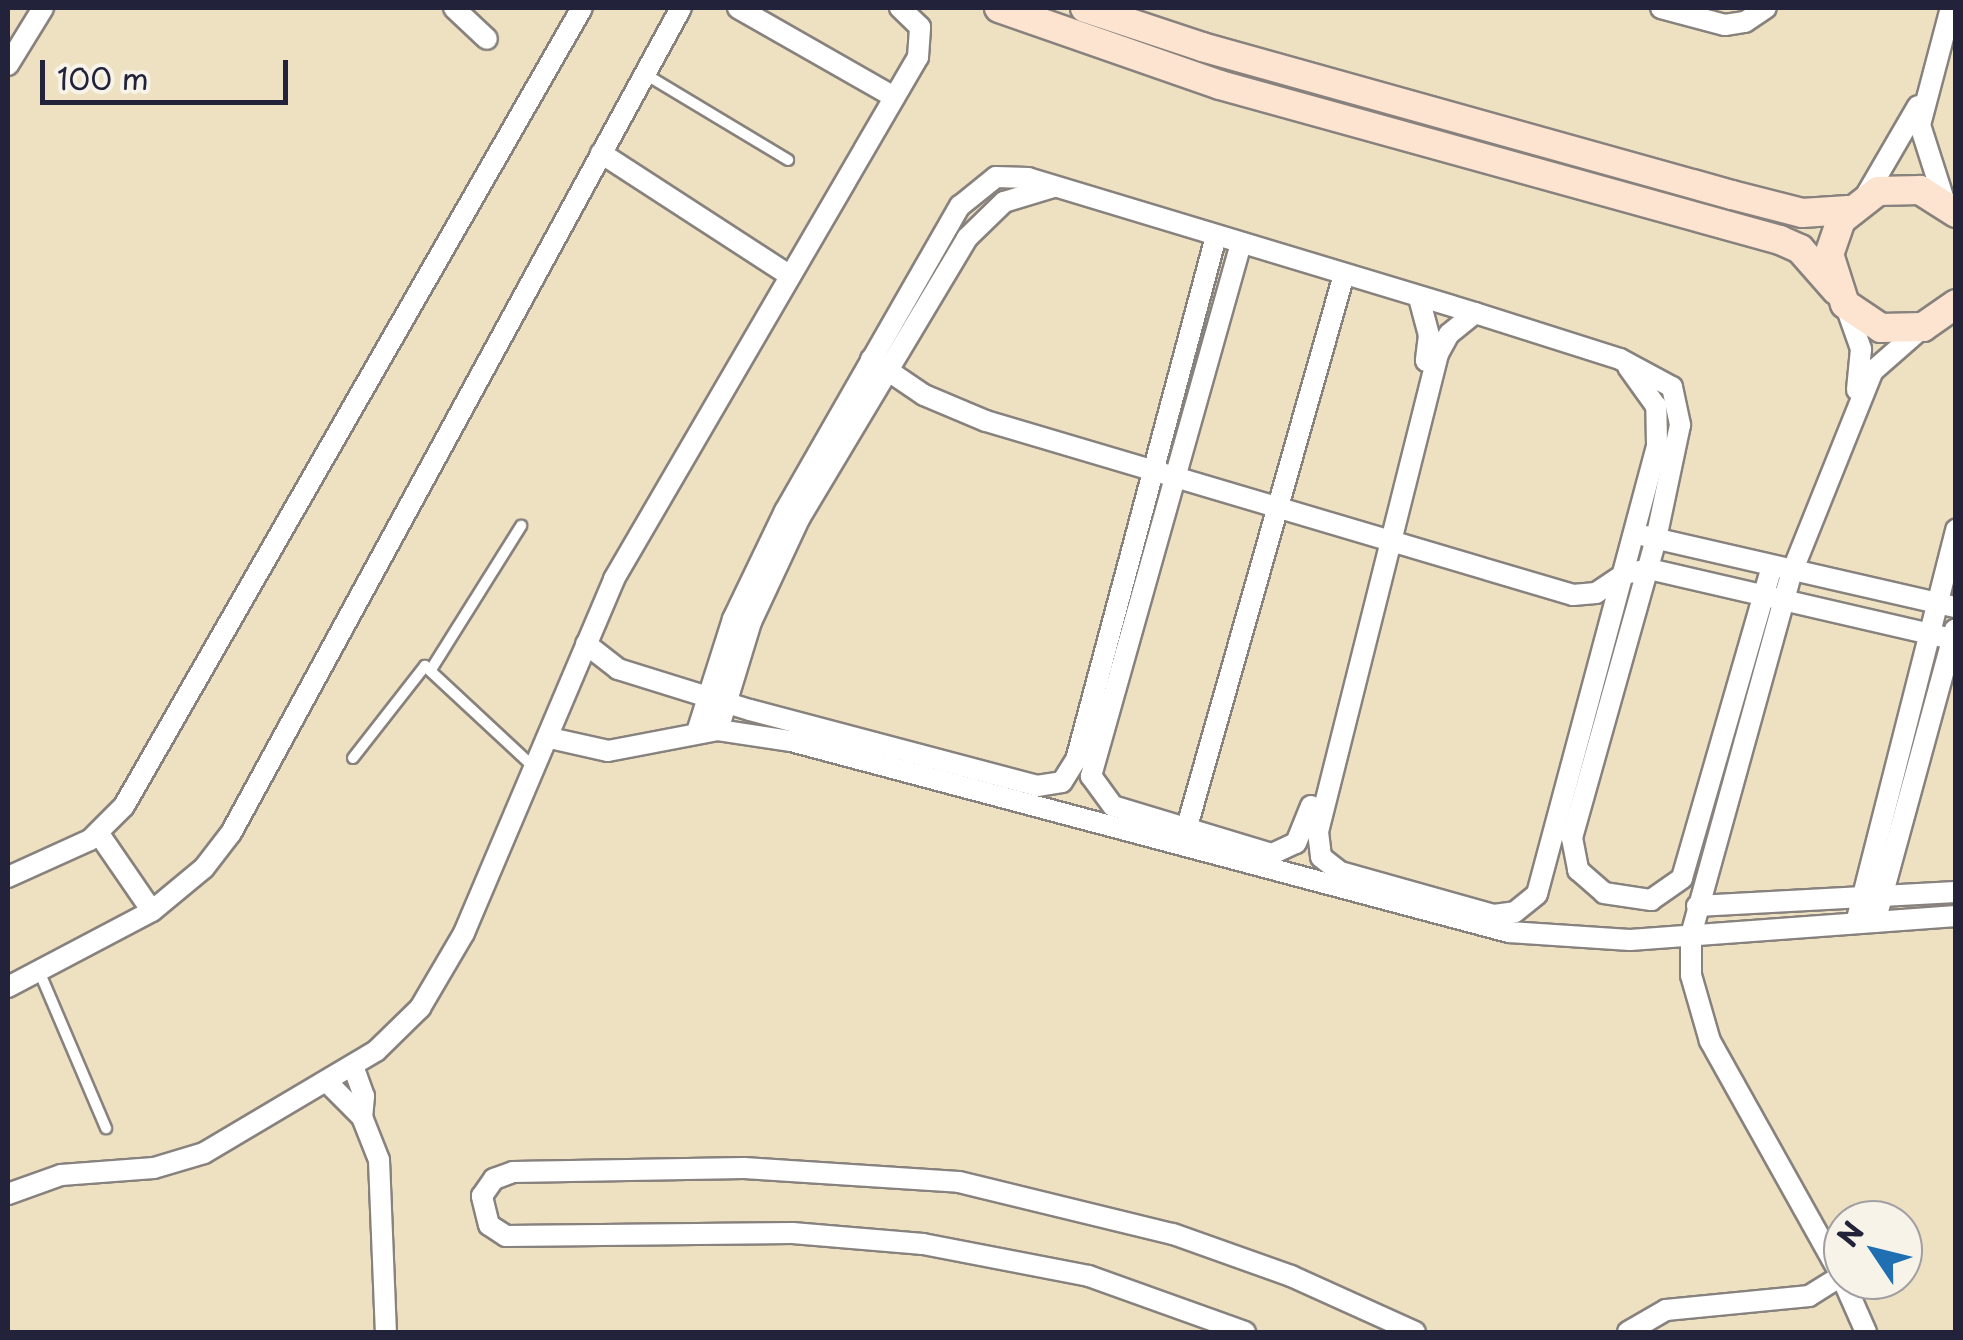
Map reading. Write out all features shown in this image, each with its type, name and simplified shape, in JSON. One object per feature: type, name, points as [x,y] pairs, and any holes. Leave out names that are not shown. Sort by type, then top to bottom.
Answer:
[{"type":"street","points":[[8,65],[43,8]]},
{"type":"street","points":[[454,8],[487,39]]},
{"type":"street","points":[[8,877],[99,834],[124,806],[582,8]]},
{"type":"street","points":[[8,987],[152,911],[196,876],[231,832],[681,8]]},
{"type":"street","points":[[738,8],[894,97]]},
{"type":"street","points":[[8,1194],[81,1171],[188,1160],[353,1066],[406,1024],[445,972],[537,770],[614,578],[787,274],[894,97],[922,42],[916,20],[900,8]]},
{"type":"street","points":[[999,8],[1220,85],[1780,240],[1800,249],[1840,297],[1880,328],[1945,314]]},
{"type":"street","points":[[1085,8],[1202,47],[1802,213],[1857,203],[1906,187],[1950,208]]},
{"type":"street","points":[[1662,8],[1735,25],[1766,8]]},
{"type":"street","points":[[1694,16],[1728,16],[1746,8]]},
{"type":"street","points":[[1950,208],[1920,126],[1927,86],[1951,8]]},
{"type":"street","points":[[1854,416],[1860,350],[1840,297],[1831,242],[1895,155],[1927,86]]},
{"type":"street","points":[[601,153],[787,274]]},
{"type":"street","points":[[707,731],[760,559],[879,366],[970,194],[1012,176],[1215,240],[1475,313],[1620,359],[1666,380],[1679,403],[1646,536],[1624,574],[1542,886],[1524,908],[1494,915],[1340,872],[1318,849],[1428,349],[1419,298]]},
{"type":"street","points":[[1215,240],[1091,776],[1112,806],[1186,830],[1272,854],[1302,836],[1438,354],[1448,334],[1475,313]]},
{"type":"street","points":[[586,644],[618,668],[716,700],[1037,786],[1062,782],[1076,760],[1162,472],[1240,247]]},
{"type":"street","points":[[1186,830],[1344,278]]},
{"type":"street","points":[[1823,1242],[1710,1041],[1691,975],[1691,935],[1782,570],[1874,371],[1945,314]]},
{"type":"street","points":[[879,366],[965,414],[1572,595],[1596,593],[1624,574],[1649,569],[1928,634],[1954,633],[1872,896]]},
{"type":"street","points":[[1866,923],[1928,634],[1946,604],[1956,530]]},
{"type":"street","points":[[1646,536],[1649,569],[1571,849],[1584,879],[1626,900],[1662,897],[1682,878],[1774,598]]},
{"type":"street","points":[[1646,536],[1782,570],[1946,604]]},
{"type":"street","points":[[550,738],[622,750],[707,731],[820,748],[1479,926],[1600,940],[1956,916]]},
{"type":"street","points":[[99,834],[152,911]]},
{"type":"street","points":[[1697,906],[1956,892]]},
{"type":"street","points":[[353,1066],[364,1096],[362,1117],[381,1175],[386,1332]]},
{"type":"street","points":[[327,1082],[362,1117]]},
{"type":"street","points":[[1244,1332],[1089,1276],[924,1244],[771,1233],[506,1236],[489,1225],[482,1196],[494,1179],[513,1172],[744,1168],[958,1182],[1174,1234],[1291,1276],[1415,1332]]},
{"type":"street","points":[[1628,1332],[1666,1310],[1809,1296],[1823,1289]]},
{"type":"street","points":[[1852,1300],[1866,1332]]},
{"type":"lane","points":[[646,74],[788,160]]},
{"type":"lane","points":[[432,668],[522,526]]},
{"type":"lane","points":[[353,758],[418,669],[432,668],[537,770]]},
{"type":"lane","points":[[39,971],[106,1128]]}]
